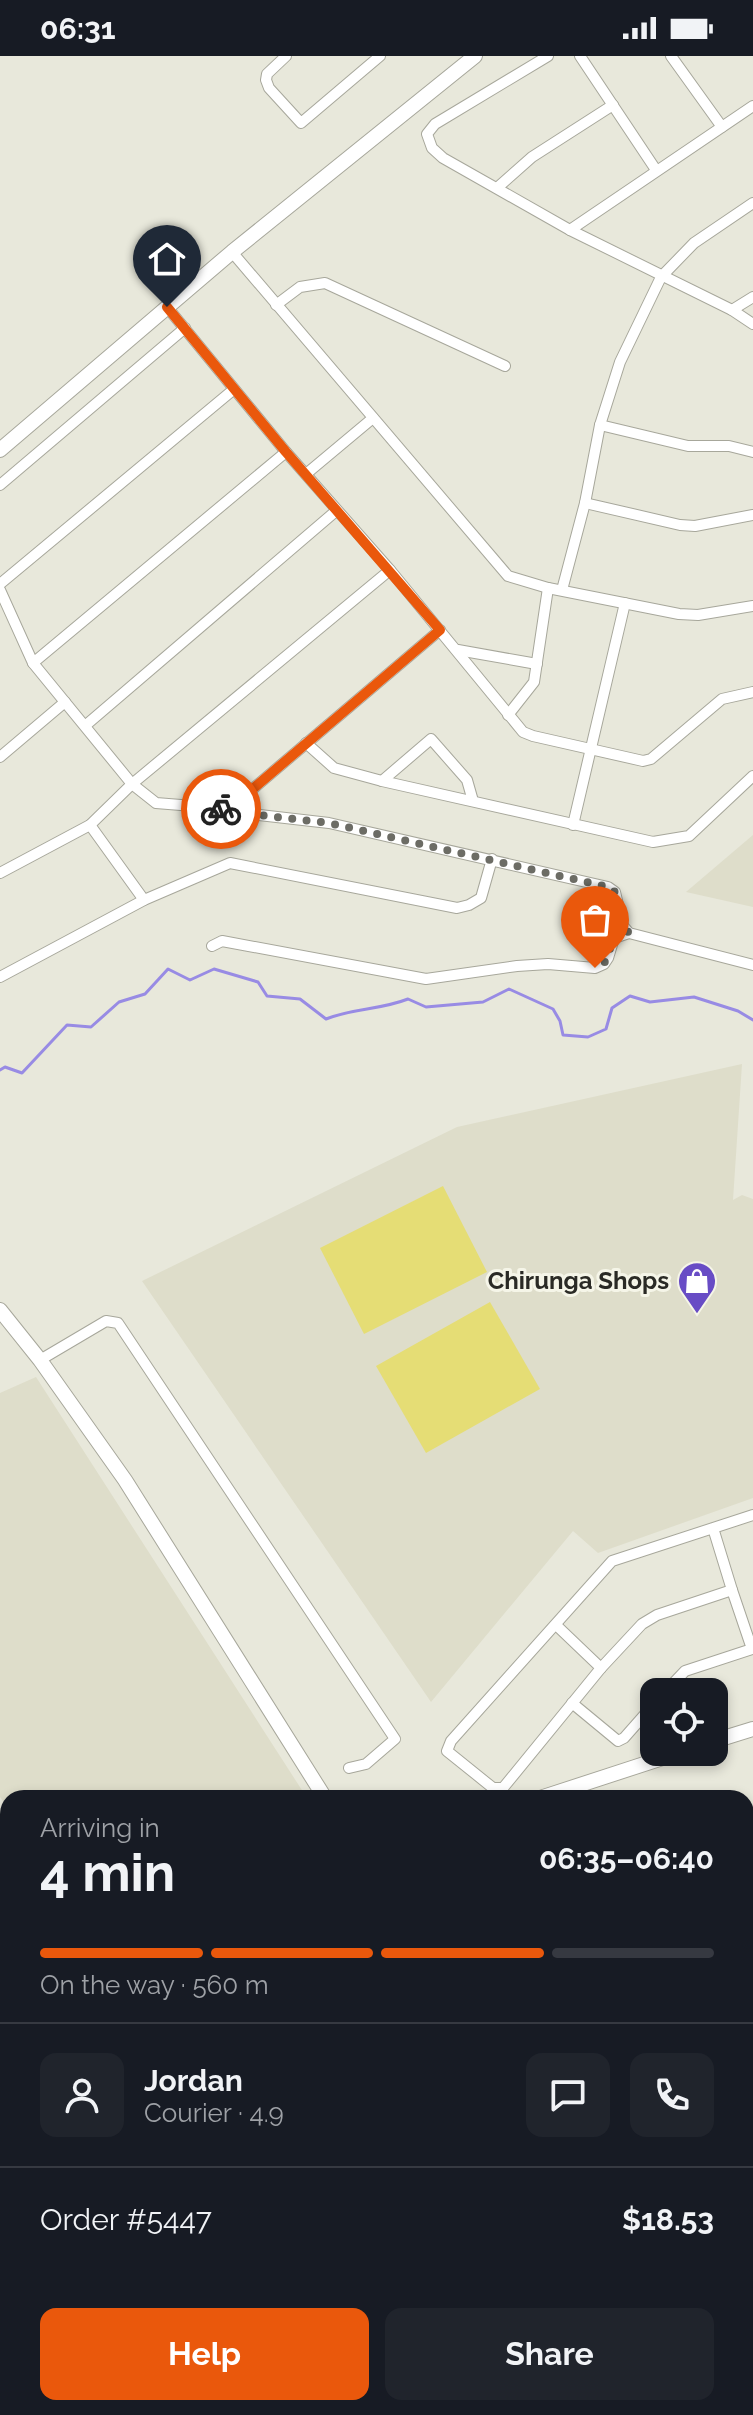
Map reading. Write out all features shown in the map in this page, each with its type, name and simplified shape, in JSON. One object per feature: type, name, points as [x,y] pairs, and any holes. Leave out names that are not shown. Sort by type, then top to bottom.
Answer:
[{"type":"main road","points":[[0,450],[232,252],[475,56]]},
{"type":"main road","points":[[0,1310],[40,1360],[125,1480],[321,1790]]},
{"type":"main road","points":[[728,1737],[753,1729]]},
{"type":"main road","points":[[565,1790],[640,1765]]},
{"type":"street","points":[[286,56],[267,74],[266,80],[269,88],[301,123],[380,56]]},
{"type":"street","points":[[548,56],[435,124],[427,134],[432,148],[437,154],[570,230],[732,310],[753,324]]},
{"type":"street","points":[[580,56],[656,170]]},
{"type":"street","points":[[671,56],[722,127]]},
{"type":"street","points":[[497,188],[532,157],[613,105]]},
{"type":"street","points":[[570,230],[753,106]]},
{"type":"street","points":[[562,590],[585,503],[600,425],[620,362],[661,277],[694,243],[753,203]]},
{"type":"street","points":[[232,252],[508,576],[548,588],[679,614],[698,615],[753,606]]},
{"type":"street","points":[[276,305],[300,287],[325,283],[505,366]]},
{"type":"street","points":[[732,310],[753,297]]},
{"type":"street","points":[[167,307],[233,390],[458,650],[523,732],[643,761],[651,759],[722,699],[753,692]]},
{"type":"street","points":[[0,485],[185,328]]},
{"type":"street","points":[[233,390],[0,587],[33,663],[132,784],[156,803],[329,823],[608,887],[615,892],[623,926],[629,933]]},
{"type":"street","points":[[306,474],[373,418]]},
{"type":"street","points":[[600,425],[688,446],[729,446],[753,452]]},
{"type":"street","points":[[33,663],[286,452]]},
{"type":"street","points":[[585,503],[680,525],[695,526],[753,515]]},
{"type":"street","points":[[86,725],[336,511]]},
{"type":"street","points":[[0,873],[90,825],[132,784],[390,570]]},
{"type":"street","points":[[508,715],[534,682],[548,588]]},
{"type":"street","points":[[573,825],[625,603]]},
{"type":"street","points":[[218,808],[242,798],[440,630]]},
{"type":"street","points":[[458,650],[537,664]]},
{"type":"street","points":[[0,757],[65,702]]},
{"type":"street","points":[[382,781],[431,739],[467,780],[473,801]]},
{"type":"street","points":[[306,743],[334,768],[653,842],[689,836],[753,776]]},
{"type":"street","points":[[90,825],[144,900]]},
{"type":"street","points":[[0,977],[144,900],[230,863],[457,908],[481,898],[492,859]]},
{"type":"street","points":[[212,946],[222,941],[426,979],[517,966],[548,964],[595,968],[604,964],[614,938],[629,933],[753,965]]},
{"type":"street","points":[[40,1360],[106,1321],[118,1323],[395,1739],[366,1764],[349,1768]]},
{"type":"street","points":[[732,1590],[650,1618],[601,1668],[503,1788],[493,1788],[447,1751],[451,1741],[612,1561],[753,1515]]},
{"type":"street","points":[[678,1678],[685,1671],[752,1651],[713,1528]]},
{"type":"street","points":[[556,1625],[601,1668]]},
{"type":"street","points":[[572,1703],[618,1741],[640,1720]]},
{"type":"shaded area","points":[[753,835],[753,907],[686,892]]},
{"type":"shaded area","points":[[742,1064],[733,1200],[742,1195],[753,1199],[753,1498],[598,1553],[573,1531],[431,1702],[142,1281],[457,1127]]},
{"type":"shaded area","points":[[443,1186],[487,1272],[364,1334],[320,1248]]},
{"type":"shaded area","points":[[490,1302],[540,1389],[426,1453],[376,1366]]},
{"type":"shaded area","points":[[36,1377],[302,1790],[0,1790],[0,1393]]},
{"type":"waterway","points":[[0,1070],[5,1067],[22,1073],[67,1025],[91,1027],[119,1002],[145,994],[168,969],[190,980],[214,969],[258,982],[267,996],[300,999],[326,1019],[408,999],[426,1007],[483,1002],[509,989],[553,1009],[563,1035],[588,1037],[606,1029],[612,1008],[630,996],[650,1002],[694,997],[738,1011],[753,1020]]},
{"type":"way so far","points":[[221,809],[329,823],[608,887],[615,892],[623,926],[629,933],[614,938],[608,958],[595,968]]},
{"type":"place","name":"Chirunga Shops","points":[[697,1315]]},
{"type":"route","points":[[167,307],[233,390],[440,630],[242,798],[218,808],[221,809]]}]
